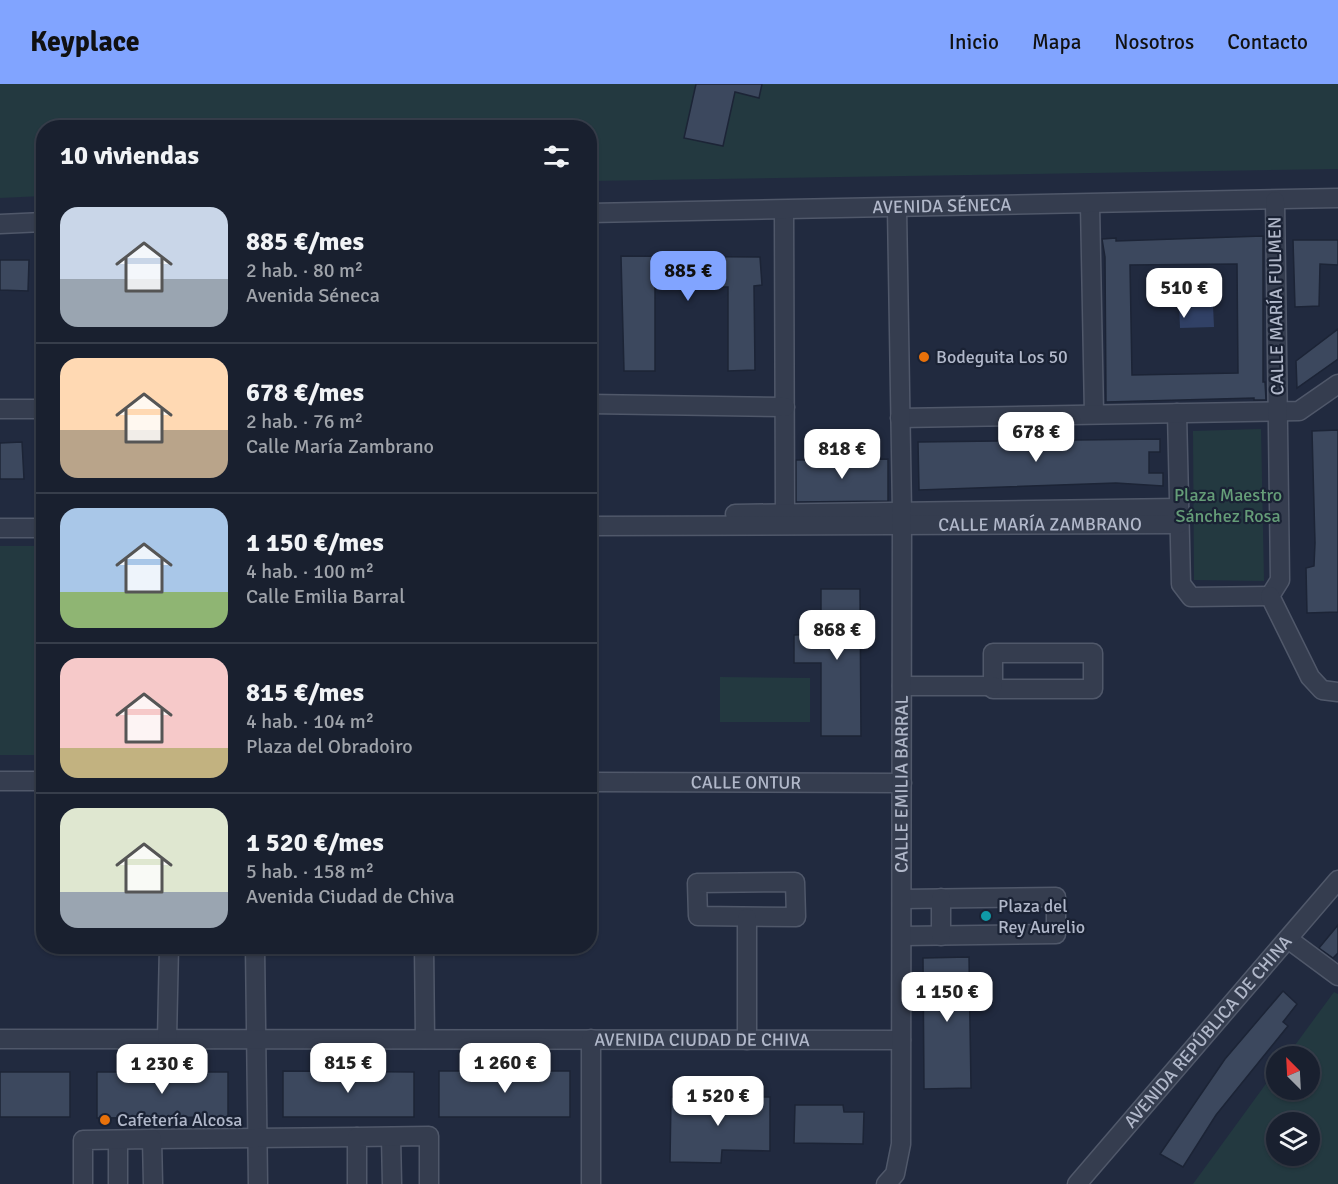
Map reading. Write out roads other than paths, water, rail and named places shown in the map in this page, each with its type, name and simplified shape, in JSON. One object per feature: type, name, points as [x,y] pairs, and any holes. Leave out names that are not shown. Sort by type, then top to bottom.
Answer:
[{"type":"street","name":"AVENIDA SÉNECA","points":[[597,213],[1338,198]]},
{"type":"street","name":"AVENIDA SÉNECA","points":[[1296,200],[1338,204]]},
{"type":"street","name":"CALLE MARÍA FULMEN","points":[[1275,201],[1278,412]]},
{"type":"street","points":[[1090,204],[1094,414]]},
{"type":"street","name":"CALLE EMILIA BARRAL","points":[[886,1184],[895,1174],[901,1144],[902,519],[897,208]]},
{"type":"street","points":[[784,210],[785,514]]},
{"type":"street","points":[[0,224],[36,222]]},
{"type":"street","points":[[900,418],[1299,411],[1338,384]]},
{"type":"street","points":[[597,404],[785,407]]},
{"type":"street","points":[[0,409],[36,409]]},
{"type":"street","points":[[1270,596],[1280,580],[1278,412]]},
{"type":"street","points":[[1177,413],[1181,584],[1191,597],[1270,596]]},
{"type":"street","points":[[597,514],[785,514],[902,519]]},
{"type":"street","name":"CALLE MARÍA ZAMBRANO","points":[[902,519],[1179,516]]},
{"type":"street","points":[[0,517],[36,517]]},
{"type":"street","points":[[597,526],[902,519]]},
{"type":"street","points":[[0,528],[36,528]]},
{"type":"street","points":[[1270,596],[1310,677],[1322,690],[1338,692]]},
{"type":"street","points":[[902,686],[1093,689],[1093,653],[993,653],[993,686]]},
{"type":"street","points":[[0,781],[36,781]]},
{"type":"street","name":"CALLE ONTUR","points":[[597,782],[902,783]]},
{"type":"street","name":"AVENIDA REPÚBLICA DE CHINA","points":[[1084,1182],[1338,880]]},
{"type":"street","points":[[795,882],[796,917],[747,918],[698,916],[697,883],[795,882]]},
{"type":"street","points":[[902,899],[1056,897],[1056,934],[902,936]]},
{"type":"street","points":[[941,898],[941,936]]},
{"type":"street","points":[[747,918],[747,1040]]},
{"type":"street","points":[[1288,939],[1338,976]]},
{"type":"street","points":[[167,1039],[169,954]]},
{"type":"street","points":[[255,954],[258,1184]]},
{"type":"street","points":[[424,954],[425,1039]]},
{"type":"street","name":"AVENIDA CIUDAD DE CHIVA","points":[[0,1039],[901,1040]]},
{"type":"street","points":[[591,1040],[591,1184]]},
{"type":"street","points":[[83,1184],[83,1140],[429,1136],[429,1184]]},
{"type":"street","points":[[357,1137],[357,1184]]},
{"type":"street","points":[[391,1137],[392,1184]]},
{"type":"street","points":[[153,1139],[153,1184]]},
{"type":"street","points":[[118,1140],[118,1184]]},
{"type":"water","points":[[1179,305],[1213,305],[1214,327],[1180,328]]},
{"type":"place","name":"Bodeguita Los 50","points":[[924,357]]},
{"type":"place","name":"Plaza del Rey Aurelio","points":[[986,916]]},
{"type":"place","name":"Cafetería Alcosa","points":[[105,1120]]},
{"type":"park label","name":"Plaza Maestro Sánchez Rosa","points":[[1228,505]]}]
